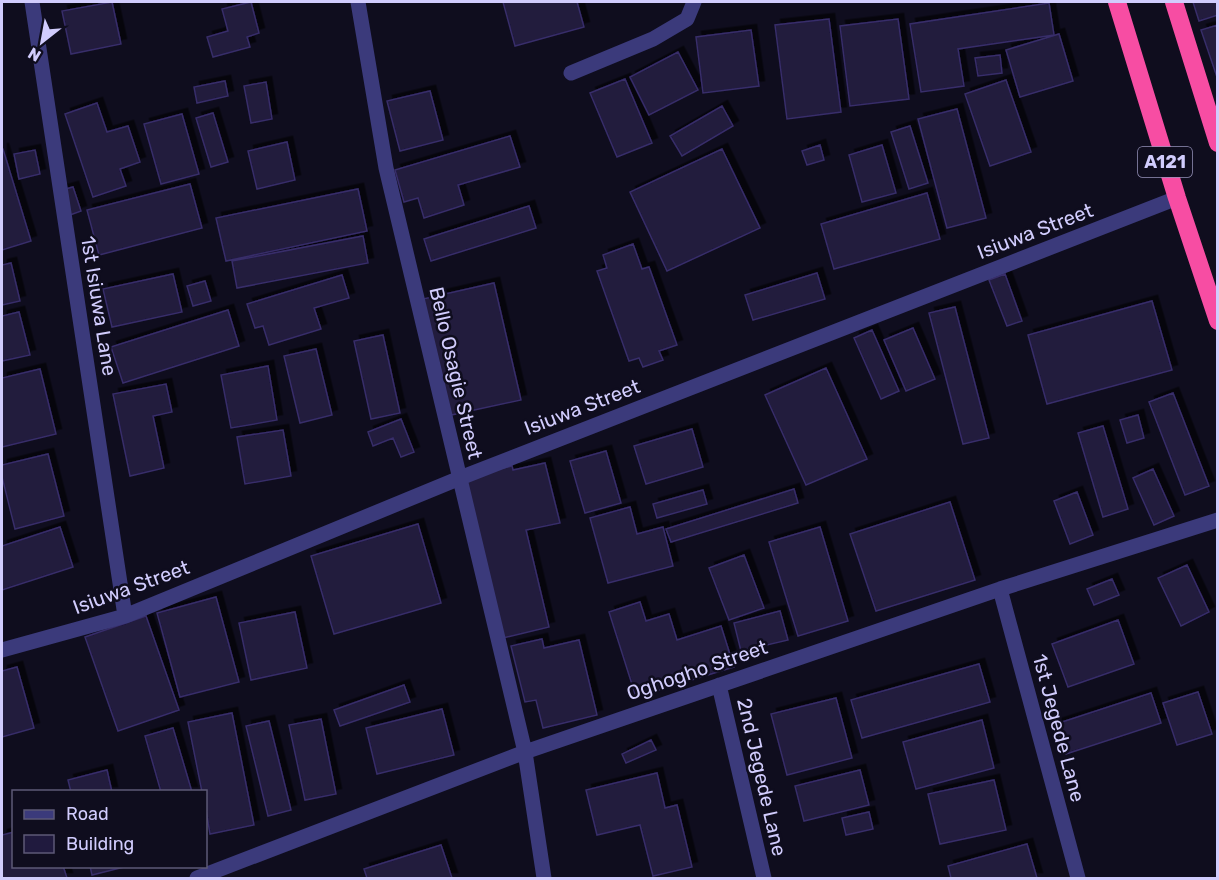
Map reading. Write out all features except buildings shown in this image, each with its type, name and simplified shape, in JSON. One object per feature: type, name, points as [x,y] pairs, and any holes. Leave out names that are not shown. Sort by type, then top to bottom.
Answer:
[{"type":"highway","name":"A121","points":[[1117,2],[1176,198],[1218,321]]},
{"type":"highway","name":"A121","points":[[1174,2],[1218,143]]},
{"type":"street","name":"1st Isiuwa Lane","points":[[32,2],[125,616]]},
{"type":"street","name":"Bello Osagie Street","points":[[358,2],[386,168],[525,752],[544,879]]},
{"type":"street","points":[[571,73],[662,34],[687,19],[694,2]]},
{"type":"street","name":"Isiuwa Street","points":[[2,650],[125,616],[460,478],[1176,198]]},
{"type":"street","name":"Oghogho Street","points":[[197,879],[525,752],[1000,589],[1218,520]]},
{"type":"street","name":"1st Jegede Lane","points":[[1000,589],[1078,879]]},
{"type":"street","name":"2nd Jegede Lane","points":[[719,685],[764,879]]}]
